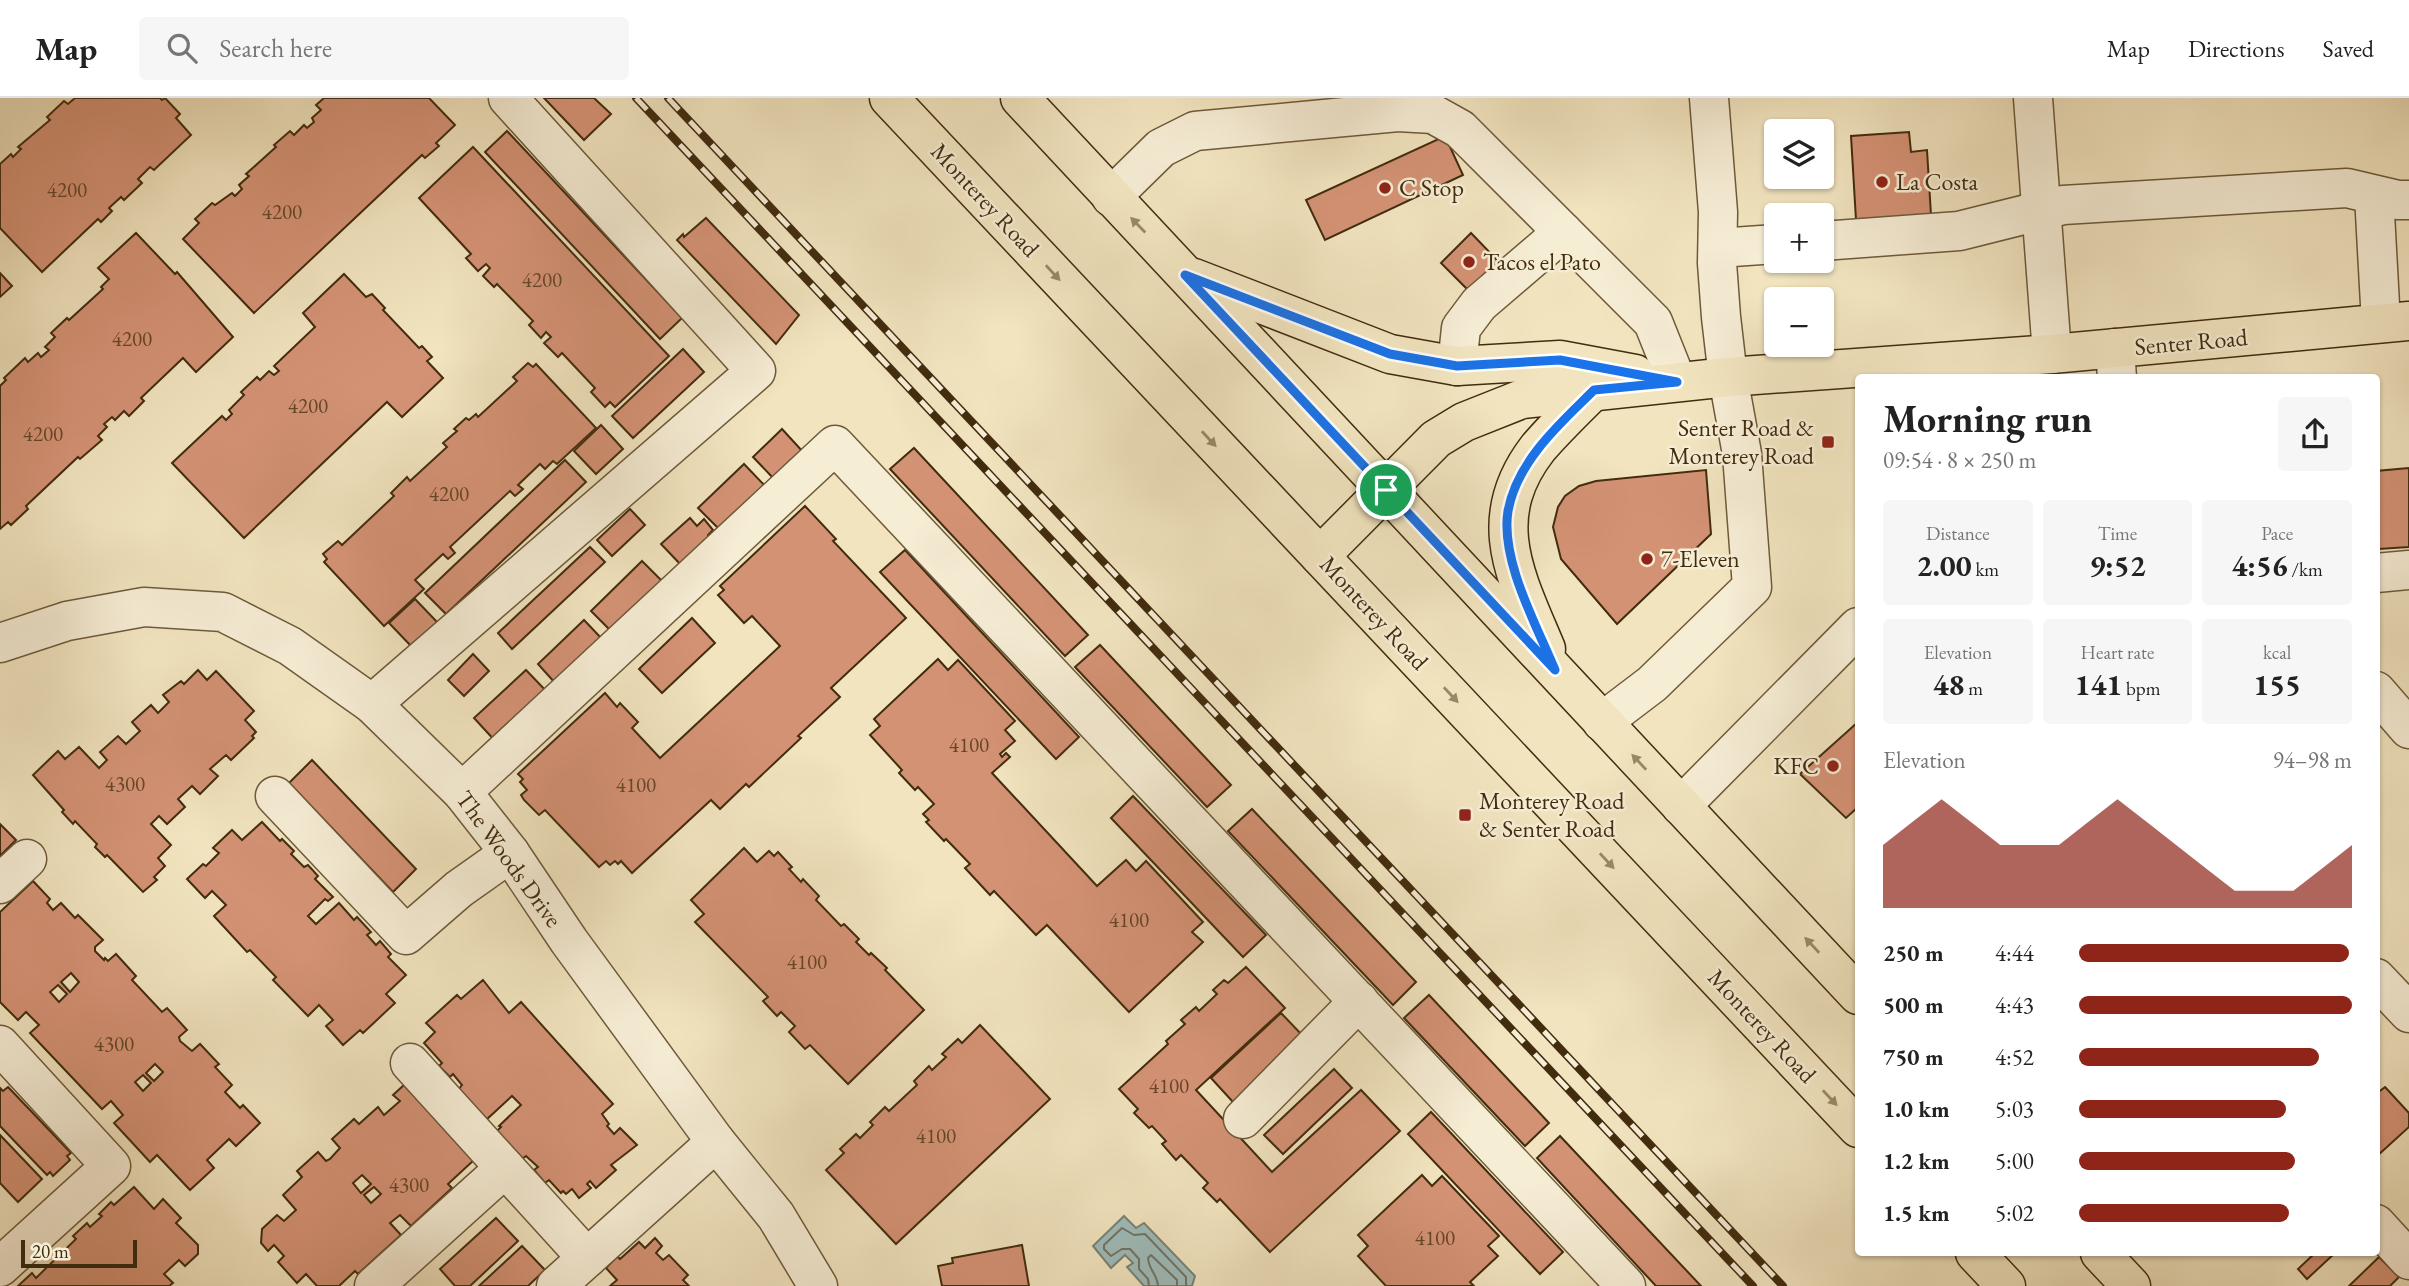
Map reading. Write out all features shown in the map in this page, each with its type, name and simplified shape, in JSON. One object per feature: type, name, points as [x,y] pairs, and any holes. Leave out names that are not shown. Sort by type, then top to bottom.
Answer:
[{"type":"main road","name":"Monterey Road","points":[[889,98],[1855,1125]]},
{"type":"main road","points":[[1020,98],[1855,992]]},
{"type":"main road","points":[[1185,275],[1390,354],[1457,366],[1560,360],[1677,382]]},
{"type":"main road","name":"Senter Road","points":[[1320,556],[1436,439],[1464,422],[1522,399],[1728,377],[1882,372],[2052,354],[2116,363],[2395,322]]},
{"type":"main road","points":[[1555,670],[1520,585],[1510,548],[1508,512],[1517,482],[1538,449],[1594,390]]},
{"type":"main road","points":[[1978,1256],[2006,1286]]},
{"type":"main road","points":[[2103,1256],[2131,1286]]},
{"type":"lane","points":[[372,704],[756,371],[508,98]]},
{"type":"lane","points":[[1602,722],[1652,684],[1752,587],[1742,454],[1728,377],[1721,317],[1709,98]]},
{"type":"lane","points":[[2033,98],[2052,354]]},
{"type":"lane","points":[[1111,197],[1161,148],[1195,131],[1398,112],[1433,114],[1460,129],[1653,322],[1677,382]]},
{"type":"lane","points":[[1834,240],[1959,231],[2063,205],[2347,188],[2392,198],[2395,322]]},
{"type":"lane","points":[[1457,366],[1461,328],[1479,304],[1563,232]]},
{"type":"lane","points":[[1718,248],[1764,245]]},
{"type":"lane","points":[[462,792],[835,445],[1626,1286]]},
{"type":"lane","points":[[2380,573],[2409,570]]},
{"type":"lane","name":"The Woods Drive","points":[[0,643],[67,621],[144,607],[223,612],[290,646],[372,704],[462,792],[510,853],[569,942],[716,1142],[776,1216],[818,1286]]},
{"type":"lane","points":[[1681,806],[1855,630]]},
{"type":"lane","points":[[2380,696],[2409,729]]},
{"type":"lane","points":[[275,796],[407,935],[459,889],[510,853]]},
{"type":"lane","points":[[2380,982],[2409,1013]]},
{"type":"lane","points":[[1243,1119],[1359,1001]]},
{"type":"lane","points":[[0,1045],[111,1166],[6,1250]]},
{"type":"lane","points":[[410,1063],[587,1258]]},
{"type":"lane","points":[[556,1286],[716,1142]]},
{"type":"lane","points":[[374,1286],[505,1168]]},
{"type":"lane","points":[[2380,1228],[2409,1260]]},
{"type":"water","points":[[1124,1216],[1136,1228],[1144,1223],[1195,1276],[1192,1286],[1144,1286],[1127,1267],[1133,1263],[1125,1255],[1111,1268],[1093,1246]]},
{"type":"building","points":[[75,98],[165,98],[180,114],[176,118],[191,135],[154,170],[150,167],[138,179],[142,183],[124,200],[121,197],[109,208],[112,211],[101,222],[98,219],[42,272],[0,228],[0,164],[11,154],[13,157],[21,149],[18,147],[50,120],[47,117],[64,101],[68,104]]},
{"type":"building","points":[[324,98],[429,98],[455,125],[436,143],[439,146],[425,158],[422,155],[254,313],[183,239],[199,223],[195,219],[212,203],[215,205],[232,193],[235,196],[242,189],[239,185],[249,176],[246,174],[276,147],[274,145],[290,131],[294,135],[304,125],[307,128],[314,122],[312,118],[321,110],[316,105]]},
{"type":"building","points":[[544,98],[594,98],[611,114],[584,140]]},
{"type":"building","points":[[507,131],[682,318],[660,339],[485,152]]},
{"type":"building","points":[[1909,132],[1911,152],[1927,150],[1931,215],[1856,220],[1851,136]]},
{"type":"building","name":"C Stop","points":[[1445,136],[1463,175],[1325,240],[1306,200]]},
{"type":"building","points":[[473,147],[669,356],[615,407],[610,402],[605,407],[591,392],[595,388],[562,353],[558,357],[544,343],[551,337],[546,332],[541,338],[529,325],[533,321],[497,284],[494,287],[483,276],[490,268],[486,264],[478,271],[466,258],[471,254],[419,198]]},
{"type":"building","points":[[706,218],[799,315],[776,344],[677,240]]},
{"type":"building","points":[[136,233],[175,274],[177,272],[233,337],[196,372],[183,358],[141,398],[144,401],[129,416],[124,411],[115,420],[112,417],[104,424],[107,427],[98,436],[102,440],[80,459],[78,457],[26,506],[28,509],[11,525],[8,522],[0,529],[0,386],[6,380],[4,378],[25,358],[28,362],[38,353],[41,357],[49,350],[45,347],[55,337],[51,333],[103,289],[101,287],[109,279],[98,268]]},
{"type":"building","name":"Tacos el Pato","points":[[1471,233],[1498,261],[1468,290],[1441,263]]},
{"type":"building","points":[[0,273],[12,286],[0,297]]},
{"type":"building","points":[[344,274],[366,297],[372,294],[385,308],[383,310],[419,348],[422,346],[432,357],[427,361],[443,378],[402,417],[387,402],[244,538],[172,463],[222,416],[226,420],[232,414],[229,410],[244,395],[241,392],[257,377],[260,380],[269,371],[274,375],[279,371],[274,366],[315,327],[303,313]]},
{"type":"building","points":[[683,349],[704,372],[633,438],[612,416]]},
{"type":"building","points":[[528,363],[533,367],[536,364],[596,428],[557,464],[553,461],[545,469],[540,464],[518,485],[523,489],[515,496],[510,491],[450,547],[455,553],[448,559],[443,554],[415,580],[424,589],[384,626],[324,562],[327,559],[323,554],[338,541],[342,545],[394,496],[391,493],[407,477],[410,481],[447,447],[443,443],[457,431],[454,429],[466,418],[469,420],[476,414],[478,417],[517,381],[513,377]]},
{"type":"building","points":[[601,425],[623,449],[596,474],[574,451]]},
{"type":"building","points":[[782,429],[804,453],[775,480],[753,457]]},
{"type":"building","points":[[914,448],[1088,635],[1065,656],[890,469]]},
{"type":"building","points":[[565,460],[586,482],[446,614],[425,593]]},
{"type":"building","points":[[744,464],[766,487],[720,530],[698,508]]},
{"type":"building","points":[[2409,468],[2409,547],[2380,549],[2380,471]]},
{"type":"building","points":[[1706,470],[1711,534],[1617,624],[1561,559],[1553,527],[1558,507],[1565,496],[1579,486],[1596,481]]},
{"type":"building","points":[[805,506],[836,539],[833,541],[906,618],[831,688],[840,697],[749,787],[746,784],[720,809],[711,800],[632,873],[621,861],[610,865],[606,861],[599,867],[545,810],[539,815],[524,800],[521,795],[527,790],[520,782],[523,779],[518,774],[605,693],[617,707],[620,703],[638,722],[632,728],[660,758],[780,646],[752,616],[744,623],[718,595],[724,590],[720,586]]},
{"type":"building","points":[[630,509],[645,525],[612,556],[597,540]]},
{"type":"building","points":[[690,518],[697,526],[704,519],[713,530],[708,535],[711,539],[682,566],[661,544]]},
{"type":"building","points":[[590,547],[605,562],[512,649],[498,633]]},
{"type":"building","points":[[905,550],[1079,737],[1056,759],[880,572]]},
{"type":"building","points":[[642,561],[664,583],[612,632],[591,611]]},
{"type":"building","points":[[415,599],[438,623],[412,647],[389,623]]},
{"type":"building","points":[[692,618],[715,643],[662,693],[639,669]]},
{"type":"building","points":[[584,620],[603,640],[556,684],[538,664]]},
{"type":"building","points":[[1100,645],[1231,785],[1207,807],[1075,667]]},
{"type":"building","points":[[473,654],[489,671],[464,696],[448,680]]},
{"type":"building","points":[[938,659],[948,670],[958,660],[1015,721],[1005,730],[1015,741],[1000,754],[1002,757],[1006,753],[1010,757],[992,773],[1097,886],[1126,860],[1136,871],[1146,861],[1203,922],[1192,932],[1203,942],[1129,1012],[1047,925],[1036,935],[994,891],[990,895],[965,868],[970,864],[926,822],[929,820],[923,814],[934,804],[918,787],[915,790],[899,773],[902,770],[870,735],[880,726],[874,719]]},
{"type":"building","points":[[198,670],[207,680],[216,671],[254,711],[245,720],[256,732],[252,736],[254,738],[231,760],[226,755],[210,769],[218,776],[200,794],[192,786],[178,799],[185,807],[167,824],[159,816],[151,824],[171,845],[158,858],[165,866],[154,877],[157,880],[143,892],[107,855],[105,857],[95,847],[97,844],[75,821],[73,824],[33,775],[58,751],[65,759],[79,747],[99,768],[107,760],[100,752],[118,736],[126,744],[140,731],[132,722],[151,705],[158,713],[169,702],[163,695],[181,681],[184,684]]},
{"type":"building","points":[[526,670],[549,694],[497,743],[474,718]]},
{"type":"building","name":"KFC","points":[[1855,725],[1855,810],[1846,818],[1800,774]]},
{"type":"building","points":[[312,760],[416,869],[393,892],[289,783]]},
{"type":"building","points":[[1133,796],[1266,935],[1243,957],[1111,818]]},
{"type":"building","points":[[1252,809],[1416,982],[1393,1005],[1228,831]]},
{"type":"building","points":[[262,822],[294,851],[291,854],[304,867],[308,865],[318,876],[315,879],[333,897],[328,901],[325,899],[308,916],[316,924],[339,903],[354,920],[357,917],[371,932],[367,935],[376,945],[380,941],[391,954],[388,957],[406,975],[386,994],[395,1003],[363,1033],[360,1030],[343,1045],[326,1026],[333,1020],[319,1005],[308,1016],[273,980],[276,977],[250,950],[247,952],[214,916],[226,905],[212,891],[205,898],[187,879],[219,853],[213,848],[232,830],[242,840]]},
{"type":"building","points":[[0,824],[16,840],[0,856]]},
{"type":"building","points":[[744,848],[757,862],[769,851],[774,856],[778,852],[801,882],[803,879],[819,896],[816,900],[841,926],[844,924],[859,939],[856,942],[887,968],[885,970],[924,1010],[848,1084],[810,1045],[805,1049],[789,1032],[795,1026],[781,1012],[777,1016],[763,1001],[768,997],[695,922],[704,914],[691,900]]},
{"type":"building","points":[[33,881],[50,899],[47,903],[53,910],[61,903],[75,918],[78,915],[103,940],[95,947],[95,951],[108,961],[116,954],[136,976],[132,980],[162,1012],[167,1008],[187,1030],[179,1037],[180,1041],[192,1051],[200,1044],[219,1064],[215,1067],[232,1085],[225,1092],[240,1108],[243,1105],[260,1123],[236,1146],[229,1139],[207,1160],[214,1168],[190,1190],[157,1155],[150,1162],[114,1123],[123,1115],[111,1101],[102,1109],[30,1033],[39,1025],[26,1012],[18,1020],[0,1002],[0,912]],"holes":[[[71,973],[79,982],[70,992],[61,982]],[[58,985],[67,994],[59,1002],[50,992]],[[155,1064],[163,1072],[154,1081],[146,1073]],[[143,1075],[151,1083],[143,1091],[135,1082]]]},
{"type":"building","points":[[1246,967],[1285,1008],[1196,1090],[1272,1172],[1361,1090],[1400,1131],[1270,1252],[1220,1199],[1217,1202],[1203,1188],[1208,1183],[1181,1155],[1176,1160],[1162,1144],[1166,1141],[1134,1113],[1138,1109],[1119,1089],[1168,1044],[1166,1041],[1185,1024],[1181,1020],[1196,1007],[1199,1011],[1217,994],[1213,990],[1224,980],[1228,983]]},
{"type":"building","points":[[483,980],[509,1013],[521,1002],[613,1104],[602,1114],[609,1124],[607,1126],[614,1134],[620,1128],[637,1145],[611,1165],[616,1170],[596,1188],[590,1181],[587,1184],[591,1188],[579,1198],[572,1189],[566,1194],[563,1191],[561,1193],[549,1180],[545,1183],[534,1170],[538,1167],[526,1156],[522,1159],[496,1132],[521,1105],[512,1096],[486,1120],[458,1090],[462,1085],[453,1074],[450,1077],[439,1066],[442,1063],[424,1043],[435,1032],[426,1023],[457,995],[461,999]]},
{"type":"building","points":[[1429,995],[1549,1123],[1525,1146],[1404,1018]]},
{"type":"building","points":[[1281,1013],[1303,1036],[1233,1102],[1211,1078]]},
{"type":"building","points":[[980,1025],[1050,1099],[896,1244],[826,1170],[844,1153],[840,1149],[856,1134],[860,1138],[873,1125],[870,1122],[885,1107],[889,1111],[917,1085],[914,1081],[929,1066],[932,1070],[946,1057],[942,1054],[958,1039],[962,1043]]},
{"type":"building","points":[[1334,1069],[1352,1088],[1283,1154],[1264,1135]]},
{"type":"building","points":[[404,1085],[474,1160],[448,1184],[452,1188],[411,1226],[400,1215],[390,1223],[401,1235],[358,1274],[355,1271],[339,1286],[317,1286],[306,1274],[297,1283],[278,1262],[284,1256],[274,1245],[268,1251],[261,1243],[262,1229],[277,1215],[284,1221],[296,1210],[283,1195],[302,1177],[297,1171],[318,1152],[326,1161],[330,1159],[340,1148],[332,1139],[354,1119],[359,1124],[378,1107],[384,1115],[400,1101],[393,1095]],"holes":[[[362,1175],[371,1184],[361,1193],[353,1183]],[[374,1187],[381,1194],[371,1203],[364,1195]]]},
{"type":"building","points":[[8,1087],[71,1153],[67,1156],[70,1160],[53,1176],[50,1172],[47,1175],[0,1126],[0,1088],[3,1091]]},
{"type":"building","points":[[2385,1087],[2409,1113],[2409,1127],[2380,1153],[2380,1091]]},
{"type":"building","points":[[1431,1112],[1563,1252],[1540,1274],[1408,1134]]},
{"type":"building","points":[[0,1135],[42,1179],[18,1202],[0,1183]]},
{"type":"building","points":[[1560,1136],[1701,1286],[1656,1286],[1537,1158]]},
{"type":"building","points":[[1422,1175],[1432,1186],[1442,1176],[1499,1236],[1488,1246],[1498,1256],[1470,1282],[1474,1286],[1386,1286],[1358,1256],[1368,1246],[1358,1235]]},
{"type":"building","points":[[134,1187],[154,1209],[163,1199],[181,1218],[176,1223],[198,1245],[198,1254],[185,1266],[179,1260],[164,1274],[173,1283],[169,1286],[18,1286],[32,1273],[36,1278],[76,1239],[73,1236],[87,1223],[90,1227],[102,1216],[99,1214],[111,1202],[114,1205]]},
{"type":"building","points":[[496,1218],[518,1241],[470,1286],[455,1286],[440,1269]]},
{"type":"building","points":[[655,1238],[662,1246],[656,1253],[663,1260],[669,1255],[688,1275],[683,1280],[689,1286],[610,1286],[617,1280],[606,1268],[617,1256],[620,1259],[639,1242],[645,1248]]},
{"type":"building","points":[[1022,1245],[1029,1286],[942,1286],[938,1266],[953,1263],[952,1258]]},
{"type":"building","points":[[522,1246],[545,1270],[528,1286],[479,1286]]},
{"type":"building","points":[[2312,1256],[2332,1256],[2307,1279],[2298,1269]]},
{"type":"building","points":[[2379,1257],[2399,1277],[2390,1286],[2349,1286]]},
{"type":"railway","points":[[636,98],[1753,1286]]},
{"type":"railway","points":[[668,98],[1783,1286]]},
{"type":"place","name":"La Costa","points":[[1882,182]]},
{"type":"place","name":"C Stop","points":[[1385,188]]},
{"type":"place","name":"Tacos el Pato","points":[[1469,262]]},
{"type":"place","name":"Senter Road & Monterey Road","points":[[1828,442]]},
{"type":"place","name":"7-Eleven","points":[[1647,559]]},
{"type":"place","name":"KFC","points":[[1833,766]]},
{"type":"place","name":"Monterey Road & Senter Road","points":[[1465,815]]},
{"type":"route","points":[[1185,275],[1390,354],[1457,366],[1560,360],[1677,382],[1594,390],[1538,449],[1517,482],[1508,512],[1510,548],[1520,585],[1555,670],[1386,490],[1185,275]]}]
